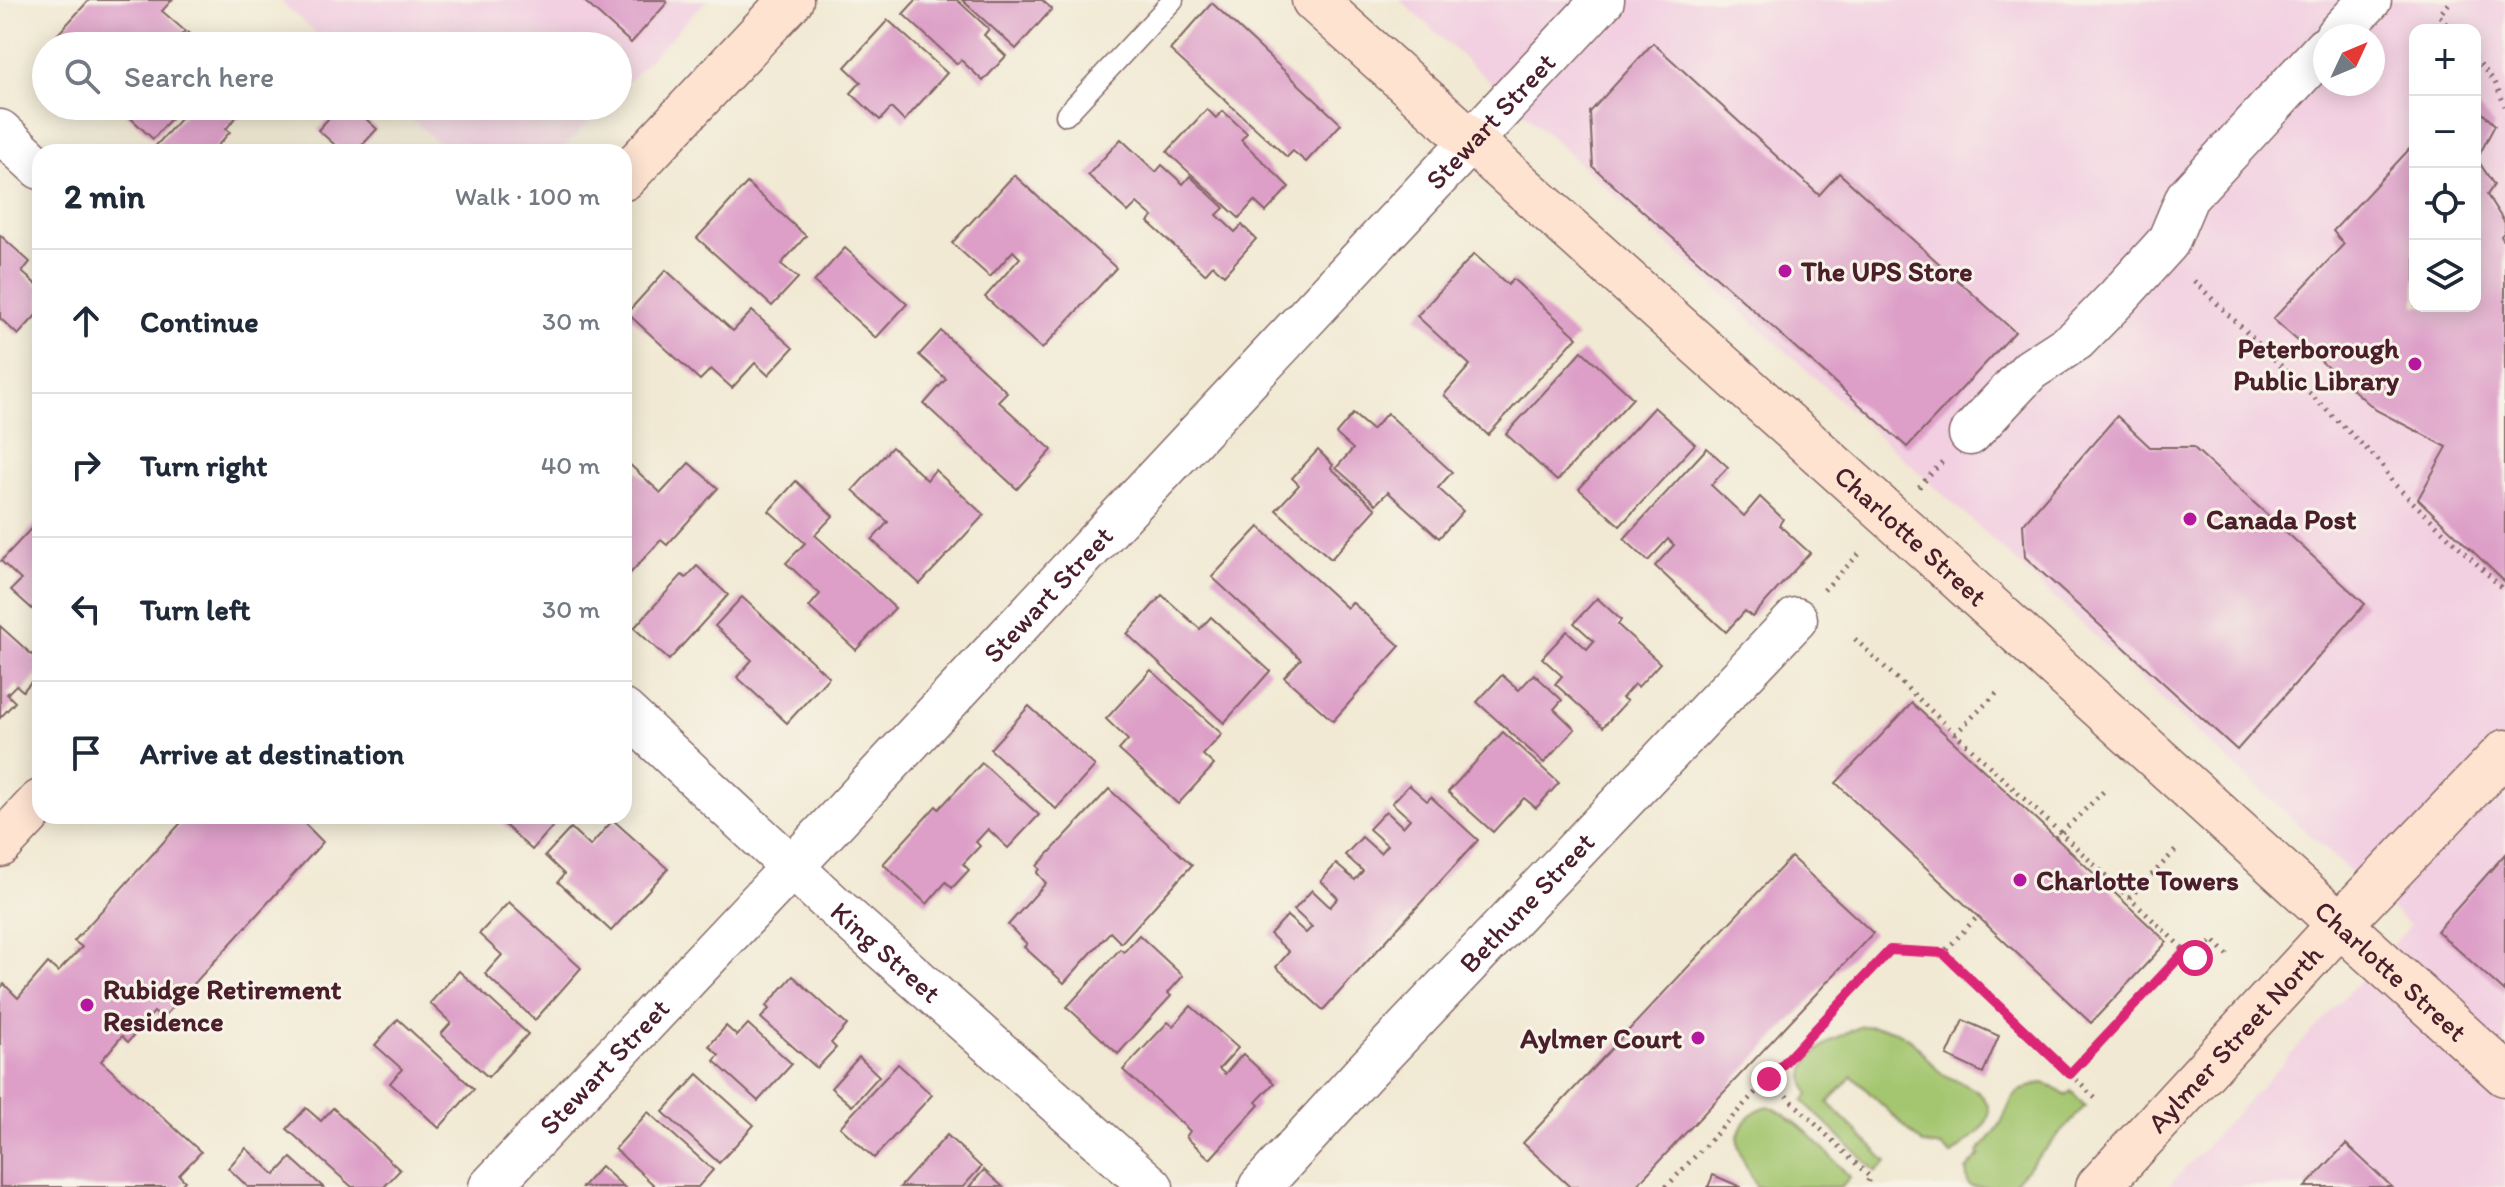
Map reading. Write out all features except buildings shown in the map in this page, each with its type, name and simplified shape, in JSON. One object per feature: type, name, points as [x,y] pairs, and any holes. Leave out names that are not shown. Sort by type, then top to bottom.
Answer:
[{"type":"main road","points":[[632,169],[791,0]]},
{"type":"main road","name":"Charlotte Street","points":[[1314,0],[2505,1074]]},
{"type":"main road","name":"Aylmer Street North","points":[[2098,1187],[2340,924],[2505,752]]},
{"type":"main road","points":[[0,845],[32,811]]},
{"type":"street","name":"Stewart Street","points":[[490,1187],[1603,0]]},
{"type":"street","points":[[2347,24],[2370,0]]},
{"type":"street","points":[[1970,434],[2030,370],[2076,340],[2168,242],[2187,197],[2313,61]]},
{"type":"street","points":[[0,131],[32,161]]},
{"type":"street","name":"Bethune Street","points":[[1260,1187],[1363,1074],[1796,619]]},
{"type":"street","name":"King Street","points":[[632,718],[833,905],[1152,1187]]},
{"type":"lane","points":[[1066,115],[1173,0]]},
{"type":"path","points":[[2446,24],[2439,15],[2452,0]]},
{"type":"path","points":[[2481,65],[2495,82],[2505,106]]},
{"type":"path","points":[[2194,281],[2381,463],[2393,483],[2505,591]]},
{"type":"path","points":[[1855,639],[2058,836],[2194,959],[2213,940],[2229,956]]},
{"type":"path","points":[[1955,734],[2000,690]]},
{"type":"path","points":[[2058,836],[2107,788]]},
{"type":"path","points":[[2129,898],[2176,850]]},
{"type":"path","points":[[1943,953],[1978,916]]},
{"type":"path","points":[[1666,1187],[1890,950],[1943,953],[2096,1099]]},
{"type":"path","points":[[2070,1074],[2185,951]]},
{"type":"path","points":[[1769,1079],[1870,1177],[1865,1187]]},
{"type":"shaded area","points":[[279,0],[707,0],[632,78],[632,32],[314,32]]},
{"type":"shaded area","points":[[1400,0],[2505,0],[2505,1187],[2168,1187],[2410,926],[1991,538]]},
{"type":"shaded area","points":[[413,120],[590,120],[567,144],[439,144]]},
{"type":"green space","points":[[1862,1026],[1889,1029],[1904,1035],[1915,1043],[1937,1070],[1984,1098],[1989,1112],[1980,1131],[1951,1155],[1942,1147],[1923,1144],[1852,1076],[1828,1103],[1887,1162],[1876,1172],[1803,1101],[1809,1094],[1804,1081],[1810,1059],[1840,1036]]},
{"type":"green space","points":[[2042,1083],[2066,1096],[2071,1091],[2085,1106],[2010,1187],[1972,1187],[1968,1184],[1966,1170],[2000,1125],[2012,1099],[2024,1089]]},
{"type":"green space","points":[[1768,1106],[1803,1128],[1850,1177],[1841,1187],[1756,1187],[1741,1155],[1738,1137],[1746,1120]]},
{"type":"place","name":"The UPS Store","points":[[1785,271]]},
{"type":"place","name":"Peterborough Public Library","points":[[2415,364]]},
{"type":"place","name":"Canada Post","points":[[2190,519]]},
{"type":"place","name":"Charlotte Towers","points":[[2020,880]]},
{"type":"place","name":"Rubidge Retirement Residence","points":[[87,1005]]},
{"type":"place","name":"Aylmer Court","points":[[1698,1038]]},
{"type":"route","points":[[1769,1079],[1890,950],[1943,953],[2070,1074],[2185,951],[2195,958]]}]
